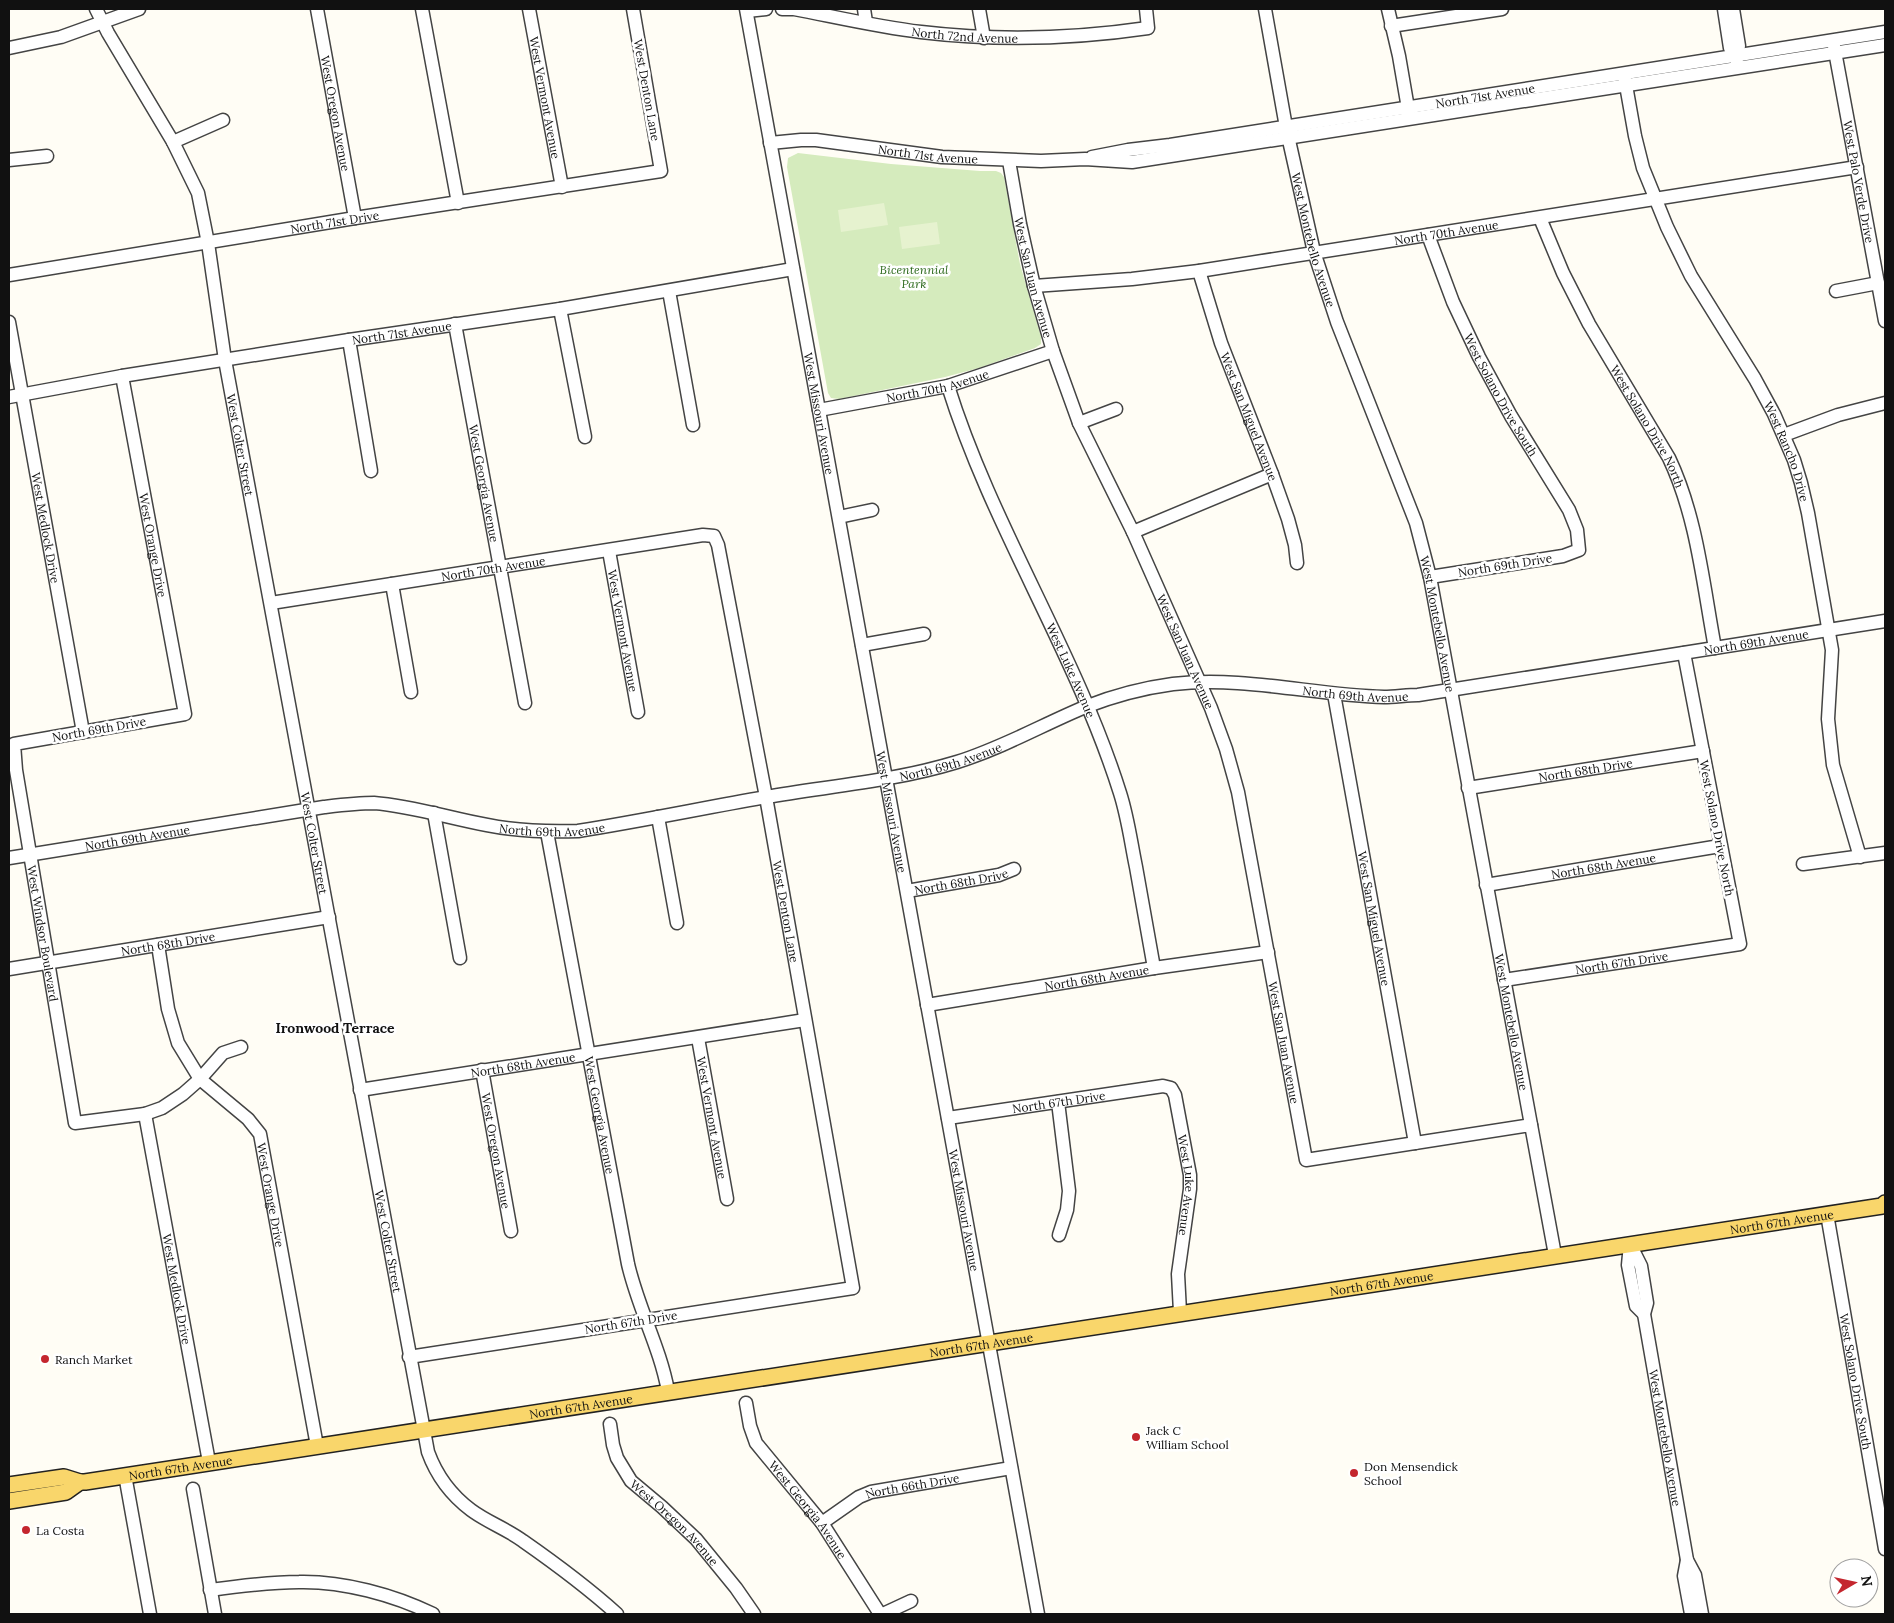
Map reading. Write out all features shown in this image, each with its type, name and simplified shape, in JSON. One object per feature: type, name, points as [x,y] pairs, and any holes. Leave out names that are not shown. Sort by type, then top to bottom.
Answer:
[{"type":"main road","name":"North 67th Avenue","points":[[9,1485],[64,1477],[80,1482],[1884,1205]]},
{"type":"main road","name":"North 67th Avenue","points":[[9,1502],[66,1492],[80,1482]]},
{"type":"street","name":"West Colter Street","points":[[96,9],[173,142],[198,193],[208,243],[225,360],[428,1452],[433,1465],[450,1490],[471,1510],[521,1539],[592,1592],[617,1614]]},
{"type":"street","points":[[9,48],[61,37],[139,9]]},
{"type":"street","name":"West Oregon Avenue","points":[[317,9],[355,218]]},
{"type":"street","points":[[422,9],[458,203]]},
{"type":"street","name":"West Vermont Avenue","points":[[530,9],[562,187]]},
{"type":"street","name":"West Denton Lane","points":[[633,9],[661,171]]},
{"type":"street","points":[[746,10],[766,9]]},
{"type":"street","name":"North 72nd Avenue","points":[[782,9],[918,32],[984,38],[1073,36],[1148,28],[1146,9]]},
{"type":"street","points":[[864,9],[866,22]]},
{"type":"street","points":[[979,9],[984,38]]},
{"type":"street","name":"West Montebello Avenue","points":[[1265,9],[1287,132],[1314,252],[1337,322],[1416,523],[1430,577],[1555,1255]]},
{"type":"street","points":[[1388,9],[1399,56],[1408,113]]},
{"type":"street","points":[[1391,26],[1502,9]]},
{"type":"street","points":[[1724,9],[1732,18],[1739,46],[1737,61]]},
{"type":"street","name":"West Missouri Avenue","points":[[746,10],[1038,1614]]},
{"type":"street","name":"North 71st Avenue","points":[[1834,47],[1885,32]]},
{"type":"street","name":"North 71st Avenue","points":[[770,142],[816,140],[942,157],[1009,161],[1085,159],[1132,162],[1287,132],[1737,61],[1834,47],[1885,45]]},
{"type":"street","name":"West Palo Verde Drive","points":[[1834,47],[1885,321]]},
{"type":"street","name":"West Rancho Drive","points":[[1625,79],[1641,160],[1655,199],[1691,276],[1755,379],[1784,436],[1801,483],[1832,650],[1828,719],[1830,743],[1840,790],[1860,857]]},
{"type":"street","points":[[173,142],[224,120]]},
{"type":"street","points":[[9,160],[47,156]]},
{"type":"street","name":"West San Juan Avenue","points":[[1009,161],[1020,224],[1034,286],[1053,351],[1079,423],[1132,532],[1211,708],[1226,749],[1238,792],[1306,1160],[1415,1143]]},
{"type":"street","name":"North 70th Avenue","points":[[1034,286],[1132,279],[1199,271],[1857,167]]},
{"type":"street","name":"North 71st Drive","points":[[9,275],[355,218],[661,171]]},
{"type":"street","name":"West Solano Drive North","points":[[1540,218],[1563,272],[1589,324],[1669,458],[1680,481],[1690,514],[1714,648]]},
{"type":"street","name":"West Solano Drive South","points":[[1428,235],[1453,302],[1479,357],[1511,416],[1569,510],[1577,530],[1579,550]]},
{"type":"street","name":"North 71st Avenue","points":[[15,395],[349,340],[560,309],[793,269]]},
{"type":"street","name":"West San Miguel Avenue","points":[[1199,271],[1221,343],[1288,519],[1295,545],[1297,563]]},
{"type":"street","points":[[1836,291],[1878,283]]},
{"type":"street","points":[[669,291],[693,425]]},
{"type":"street","points":[[560,309],[585,437]]},
{"type":"street","name":"West Medlock Drive","points":[[9,322],[15,395],[83,732]]},
{"type":"street","name":"West Georgia Avenue","points":[[455,324],[525,703]]},
{"type":"street","points":[[349,340],[371,471]]},
{"type":"street","name":"North 70th Avenue","points":[[820,410],[948,386],[1053,351]]},
{"type":"street","name":"West Orange Drive","points":[[122,376],[184,714]]},
{"type":"street","name":"West Luke Avenue","points":[[948,386],[958,420],[988,495],[1086,706],[1117,786],[1128,822],[1154,968]]},
{"type":"street","points":[[1784,436],[1838,415],[1885,403]]},
{"type":"street","points":[[1079,423],[1116,409]]},
{"type":"street","points":[[1132,532],[1272,474]]},
{"type":"street","points":[[839,517],[872,510]]},
{"type":"street","name":"North 70th Avenue","points":[[271,603],[703,535],[714,536]]},
{"type":"street","name":"West Denton Lane","points":[[714,536],[718,545],[766,797],[853,1288]]},
{"type":"street","name":"West Vermont Avenue","points":[[609,550],[638,712]]},
{"type":"street","name":"North 69th Drive","points":[[1430,577],[1563,556],[1579,550]]},
{"type":"street","points":[[392,584],[411,692]]},
{"type":"street","name":"North 69th Avenue","points":[[9,858],[340,805],[374,804],[434,813],[488,825],[547,832],[578,830],[886,778],[958,762],[986,752],[1086,706],[1133,691],[1172,684],[1199,682],[1253,683],[1334,694],[1386,697],[1450,690],[1885,621]]},
{"type":"street","points":[[862,645],[924,634]]},
{"type":"street","name":"West Solano Drive North","points":[[1684,653],[1740,944]]},
{"type":"street","name":"West San Miguel Avenue","points":[[1334,694],[1415,1143]]},
{"type":"street","name":"North 69th Drive","points":[[14,744],[184,714]]},
{"type":"street","name":"West Windsor Boulevard","points":[[14,744],[30,855],[75,1123],[145,1114]]},
{"type":"street","name":"North 68th Drive","points":[[1468,788],[1703,752]]},
{"type":"street","points":[[434,813],[460,958]]},
{"type":"street","points":[[658,817],[677,924]]},
{"type":"street","name":"West Georgia Avenue","points":[[547,832],[630,1271],[636,1293],[664,1368],[668,1391]]},
{"type":"street","name":"North 68th Avenue","points":[[1486,885],[1720,846]]},
{"type":"street","points":[[1803,864],[1885,853]]},
{"type":"street","name":"North 68th Drive","points":[[907,891],[999,874],[1014,869]]},
{"type":"street","name":"North 68th Drive","points":[[9,969],[328,917]]},
{"type":"street","name":"North 67th Drive","points":[[1504,980],[1740,944]]},
{"type":"street","name":"West Orange Drive","points":[[158,945],[168,1009],[178,1043],[200,1079],[248,1119],[260,1134],[317,1446]]},
{"type":"street","name":"North 68th Avenue","points":[[927,1005],[1154,968],[1268,952]]},
{"type":"street","name":"North 68th Avenue","points":[[360,1090],[805,1020]]},
{"type":"street","name":"West Vermont Avenue","points":[[698,1038],[727,1198]]},
{"type":"street","points":[[145,1114],[183,1094],[224,1053],[241,1047]]},
{"type":"street","name":"West Oregon Avenue","points":[[482,1070],[511,1231]]},
{"type":"street","name":"North 67th Drive","points":[[948,1118],[1163,1086],[1171,1088]]},
{"type":"street","name":"West Luke Avenue","points":[[1171,1088],[1175,1095],[1190,1175],[1189,1204],[1178,1274],[1180,1312]]},
{"type":"street","points":[[1058,1102],[1069,1191],[1067,1210],[1059,1236]]},
{"type":"street","name":"West Medlock Drive","points":[[145,1114],[209,1462]]},
{"type":"street","points":[[1415,1143],[1531,1125]]},
{"type":"street","name":"West Solano Drive South","points":[[1827,1214],[1885,1549]]},
{"type":"street","name":"West Montebello Avenue","points":[[1630,1244],[1641,1266],[1647,1303],[1644,1314],[1687,1560],[1695,1575],[1702,1614]]},
{"type":"street","name":"North 67th Drive","points":[[410,1357],[853,1288]]},
{"type":"street","name":"West Georgia Avenue","points":[[746,1403],[750,1426],[756,1443],[822,1523],[881,1614]]},
{"type":"street","name":"West Oregon Avenue","points":[[610,1424],[617,1458],[631,1480],[696,1540],[736,1588],[754,1614]]},
{"type":"street","name":"North 66th Drive","points":[[822,1523],[871,1492],[1011,1468]]},
{"type":"street","points":[[125,1475],[150,1614]]},
{"type":"street","points":[[193,1489],[215,1614]]},
{"type":"street","name":"West Montebello Avenue","points":[[1687,1560],[1684,1576],[1691,1614]]},
{"type":"street","points":[[210,1590],[299,1582],[323,1583],[390,1597],[433,1614]]},
{"type":"street","points":[[881,1614],[911,1601]]},
{"type":"green space","name":"Bicentennial Park","points":[[798,153],[891,164],[996,171],[1001,173],[1004,177],[1020,264],[1041,337],[1041,344],[1035,348],[979,368],[945,377],[839,399],[831,398],[828,393],[787,167],[788,158]]},
{"type":"green space","points":[[884,203],[888,225],[841,232],[838,210]]},
{"type":"green space","points":[[937,222],[940,244],[902,249],[899,227]]},
{"type":"place","name":"Ranch Market","points":[[45,1359]]},
{"type":"place","name":"Jack C William School","points":[[1136,1437]]},
{"type":"place","name":"Don Mensendick School","points":[[1354,1473]]},
{"type":"place","name":"La Costa","points":[[26,1530]]},
{"type":"district","name":"Ironwood Terrace","points":[[335,1028]]}]
